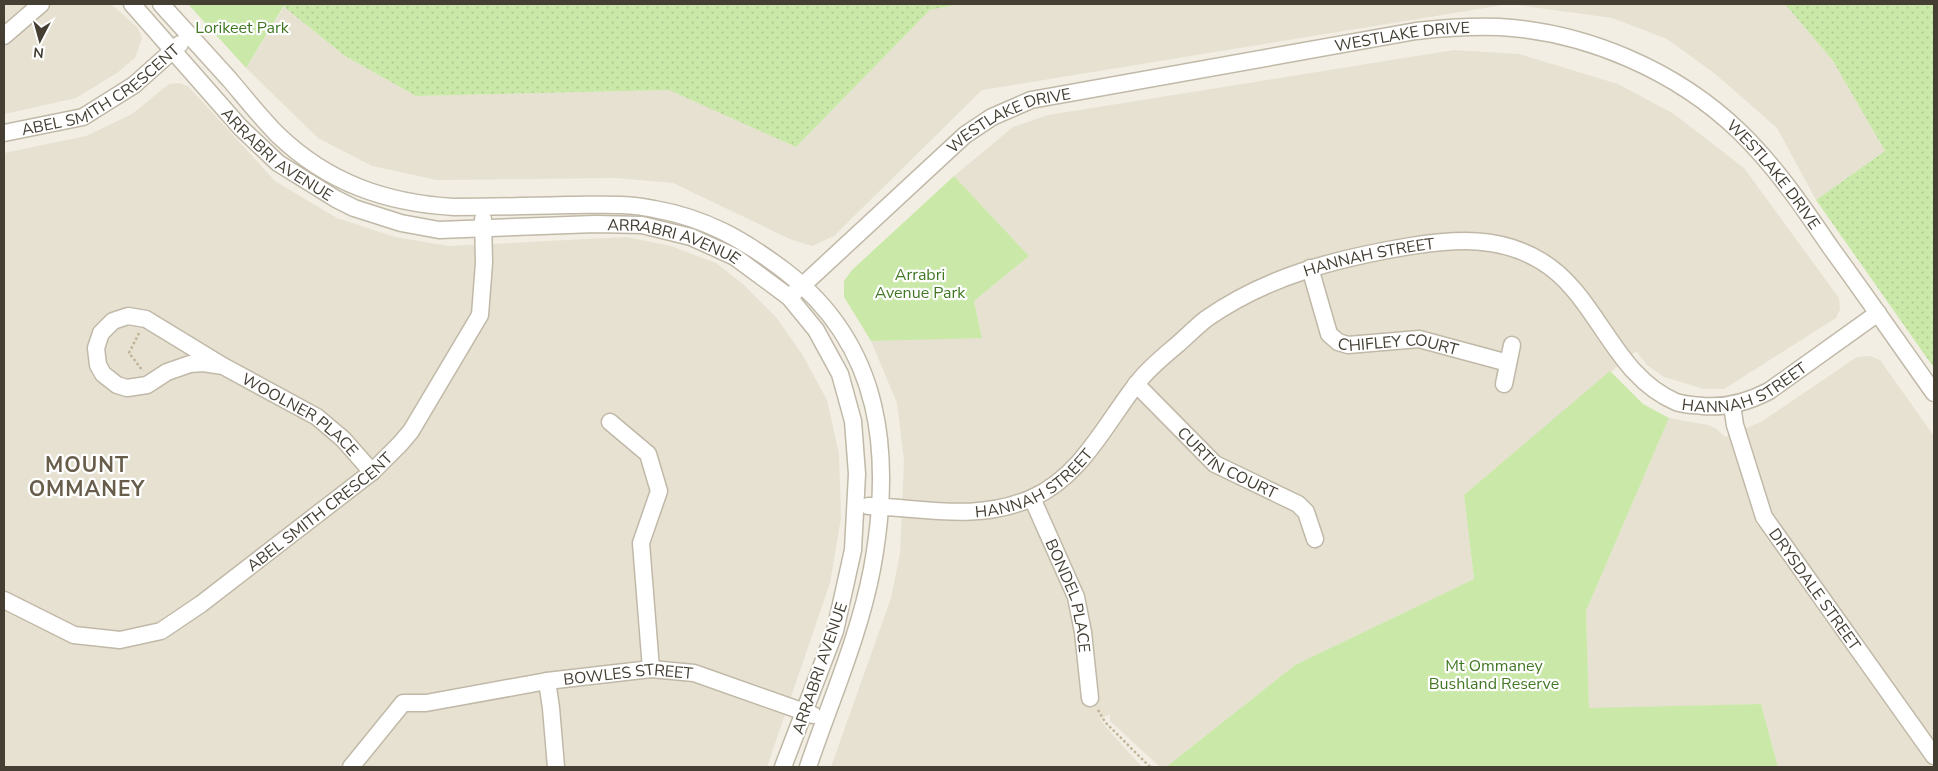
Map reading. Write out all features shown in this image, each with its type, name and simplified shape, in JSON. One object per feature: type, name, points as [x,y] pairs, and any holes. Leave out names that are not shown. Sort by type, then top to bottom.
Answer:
[{"type":"street","points":[[4,36],[42,4]]},
{"type":"street","name":"ARRABRI AVENUE","points":[[132,4],[240,127],[278,163],[336,199],[377,216],[423,228],[439,230],[595,224],[642,225],[691,237],[736,257],[789,297],[816,330],[840,374],[854,421],[857,474],[852,550],[837,623],[783,767]]},
{"type":"street","name":"ARRABRI AVENUE","points":[[161,4],[278,135],[294,150],[341,180],[365,190],[410,203],[454,207],[631,206],[654,208],[683,215],[706,223],[742,240],[804,285],[834,320],[857,359],[872,395],[880,446],[879,506],[872,568],[863,603],[808,767]]},
{"type":"street","name":"WESTLAKE DRIVE","points":[[789,297],[965,135],[992,117],[1031,100],[1416,30],[1500,27],[1537,32],[1610,50],[1675,82],[1700,99],[1739,131],[1785,181],[1934,393]]},
{"type":"street","name":"ABEL SMITH CRESCENT","points":[[4,133],[83,117],[134,85],[189,35]]},
{"type":"street","name":"ABEL SMITH CRESCENT","points":[[4,600],[74,635],[120,640],[161,631],[201,604],[372,472],[411,431],[480,315],[484,263],[483,207]]},
{"type":"street","name":"HANNAH STREET","points":[[856,506],[973,513],[1003,507],[1032,498],[1055,485],[1074,469],[1146,372],[1206,320],[1248,294],[1277,280],[1310,268],[1351,257],[1432,243],[1464,240],[1503,244],[1520,250],[1541,261],[1564,278],[1630,367],[1649,385],[1678,402],[1710,406],[1732,406],[1769,391],[1878,313]]},
{"type":"street","name":"CHIFLEY COURT","points":[[1310,268],[1329,334],[1338,342],[1348,346],[1420,339],[1508,363]]},
{"type":"street","name":"WOOLNER PLACE","points":[[223,366],[203,363],[183,366],[167,372],[151,383],[134,388],[123,388],[101,372],[96,352],[99,337],[110,324],[128,316],[146,319],[223,366],[325,422],[372,472]]},
{"type":"street","points":[[1504,384],[1512,345]]},
{"type":"street","name":"CURTIN COURT","points":[[1136,384],[1215,464],[1298,504],[1306,512],[1315,539]]},
{"type":"street","name":"DRYSDALE STREET","points":[[1732,406],[1735,424],[1764,516],[1934,756]]},
{"type":"street","points":[[610,422],[648,454],[659,491],[641,543],[651,669]]},
{"type":"street","name":"BONDEL PLACE","points":[[1032,498],[1076,597],[1083,632],[1090,698]]},
{"type":"street","name":"BOWLES STREET","points":[[351,767],[403,703],[426,703],[547,680],[651,669],[694,673],[824,719]]},
{"type":"street","points":[[547,680],[556,767]]},
{"type":"path","points":[[146,319],[129,353],[151,383]]},
{"type":"path","points":[[1090,698],[1105,722],[1150,767]]},
{"type":"shaded area","points":[[4,4],[111,4],[138,28],[142,38],[135,58],[117,73],[76,98],[4,114]]},
{"type":"shaded area","points":[[959,4],[1510,4],[982,90],[834,236],[812,246],[792,240],[673,183],[616,178],[437,180],[372,166],[318,138],[246,68],[284,7],[345,56],[416,96],[670,90],[796,147],[930,10]]},
{"type":"shaded area","points":[[1510,4],[1785,4],[1833,61],[1885,151],[1816,200],[1777,128],[1714,73],[1667,39],[1612,18]]},
{"type":"shaded area","points":[[1454,50],[1519,54],[1618,84],[1674,114],[1744,168],[1839,298],[1840,309],[1836,318],[1724,389],[1704,389],[1664,377],[1647,365],[1636,351],[1464,495],[1474,579],[1295,665],[1166,767],[1160,767],[1110,721],[1110,714],[1100,719],[1142,767],[831,767],[891,598],[900,553],[904,460],[897,403],[871,341],[982,337],[974,301],[1029,256],[954,176],[1013,127],[1048,115]]},
{"type":"shaded area","points":[[179,83],[188,86],[275,181],[337,218],[395,237],[449,246],[627,237],[671,246],[716,263],[744,285],[776,317],[802,354],[827,400],[839,454],[841,518],[830,583],[767,767],[4,767],[4,153],[86,136],[132,114],[169,84]]},
{"type":"shaded area","points":[[1870,356],[1880,360],[1934,436],[1934,767],[1778,767],[1761,704],[1589,709],[1586,611],[1669,418],[1708,425],[1717,429],[1725,437],[1761,422],[1857,357]]},
{"type":"green space","name":"Lorikeet Park","points":[[188,4],[285,4],[246,68]]},
{"type":"green space","points":[[285,4],[959,4],[930,10],[796,147],[669,90],[416,96],[345,56],[284,7]]},
{"type":"green space","points":[[1785,4],[1934,4],[1934,368],[1816,200],[1885,151],[1833,61]]},
{"type":"green space","name":"Arrabri Avenue Park","points":[[954,176],[1029,256],[974,301],[982,338],[871,341],[844,297],[844,281],[852,270]]},
{"type":"green space","name":"Mt Ommaney Bushland Reserve","points":[[1610,371],[1643,404],[1669,418],[1586,611],[1589,708],[1761,704],[1778,767],[1166,767],[1295,665],[1474,579],[1464,495]]},
{"type":"district","name":"MOUNT OMMANEY","points":[[87,477]]}]
